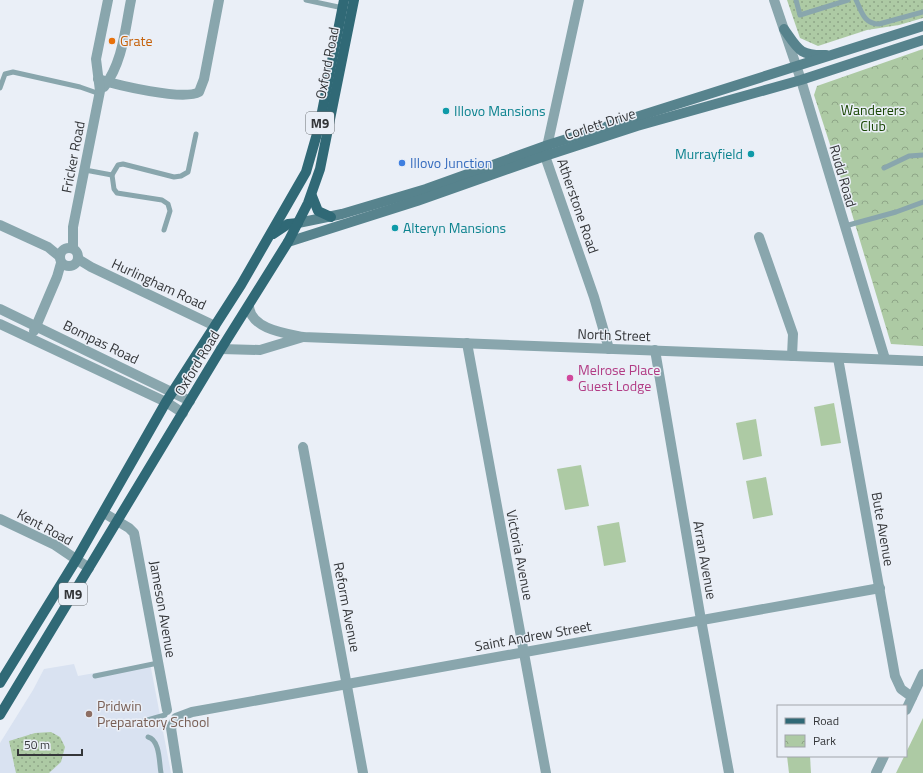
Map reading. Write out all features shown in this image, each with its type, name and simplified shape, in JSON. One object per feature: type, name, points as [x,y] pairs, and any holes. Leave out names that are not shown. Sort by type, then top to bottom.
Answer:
[{"type":"main road","name":"Oxford Road","points":[[1,709],[40,650],[119,521],[221,349],[249,307],[288,242],[312,196],[320,169],[354,0]]},
{"type":"main road","name":"Oxford Road","points":[[0,683],[104,513],[166,402],[215,326],[269,237],[309,164],[321,120],[344,4]]},
{"type":"main road","name":"Corlett Drive","points":[[298,223],[331,217],[426,189],[548,145],[796,68],[923,26]]},
{"type":"main road","points":[[784,29],[798,50],[802,53],[814,55],[841,53]]},
{"type":"main road","name":"Corlett Drive","points":[[288,242],[417,201],[545,156],[637,126],[801,80],[923,40]]},
{"type":"main road","points":[[312,196],[318,211],[331,217]]},
{"type":"main road","points":[[269,237],[282,226],[298,223]]},
{"type":"main road","points":[[116,492],[130,501]]},
{"type":"main road","points":[[87,541],[102,548]]},
{"type":"main road","points":[[25,642],[40,650]]},
{"type":"street","points":[[108,0],[96,59],[103,80],[171,94],[189,95],[199,92],[204,79],[219,0]]},
{"type":"street","name":"Fricker Road","points":[[30,338],[37,326],[68,257],[71,230],[73,227],[103,80],[118,60],[131,0]]},
{"type":"street","name":"Atherstone Road","points":[[579,0],[545,156],[594,297],[609,349]]},
{"type":"street","name":"Rudd Road","points":[[774,0],[801,80],[885,359]]},
{"type":"street","name":"Hurlingham Road","points":[[0,225],[215,326]]},
{"type":"street","points":[[759,237],[793,334],[792,356]]},
{"type":"street","name":"North Street","points":[[249,307],[254,320],[268,327],[303,337],[467,342],[923,361]]},
{"type":"street","name":"Bompas Road","points":[[0,309],[190,401]]},
{"type":"street","name":"Bompas Road","points":[[0,324],[166,402],[183,412]]},
{"type":"street","points":[[268,327],[273,336],[268,349]]},
{"type":"street","name":"North Street","points":[[221,349],[249,351],[268,349],[303,337]]},
{"type":"street","name":"Victoria Avenue","points":[[467,342],[546,773]]},
{"type":"street","name":"Arran Avenue","points":[[655,350],[701,621],[729,773]]},
{"type":"street","name":"Bute Avenue","points":[[838,358],[895,676],[901,689],[912,697]]},
{"type":"street","name":"Reform Avenue","points":[[303,447],[348,684],[363,773]]},
{"type":"street","name":"Jameson Avenue","points":[[104,513],[132,530],[135,538],[167,710]]},
{"type":"street","name":"Kent Road","points":[[0,519],[55,545],[89,568]]},
{"type":"street","name":"Saint Andrew Street","points":[[178,773],[170,728],[176,718],[192,712],[880,588]]},
{"type":"street","points":[[907,708],[922,678]]},
{"type":"street","points":[[876,773],[884,757]]},
{"type":"lane","points":[[306,0],[344,4]]},
{"type":"lane","points":[[796,0],[800,14],[848,0]]},
{"type":"lane","points":[[856,0],[867,22],[872,24],[879,24],[923,12]]},
{"type":"lane","points":[[0,88],[5,74],[13,72],[100,93]]},
{"type":"lane","points":[[164,230],[170,212],[168,204],[162,200],[116,193],[112,175],[118,165],[123,164],[174,177],[181,176],[188,172],[196,134]]},
{"type":"lane","points":[[884,168],[909,156],[923,156]]},
{"type":"lane","points":[[85,170],[112,175]]},
{"type":"lane","points":[[844,226],[896,212],[923,202]]},
{"type":"lane","points":[[95,676],[158,663]]},
{"type":"lane","points":[[144,721],[162,717],[165,715],[167,710]]},
{"type":"lane","points":[[148,737],[153,738],[156,743],[161,773]]},
{"type":"shaded area","name":"Pridwin Preparatory School","points":[[150,663],[171,773],[0,773],[0,743],[33,690],[44,669],[74,664],[78,676]]},
{"type":"green space","points":[[787,0],[923,0],[923,18],[899,25],[867,30],[818,46],[800,38]]},
{"type":"green space","name":"Wanderers Club","points":[[923,49],[923,346],[891,344],[846,194],[814,95],[817,86]]},
{"type":"green space","points":[[834,403],[841,443],[821,446],[814,407]]},
{"type":"green space","points":[[756,419],[762,456],[743,460],[736,423]]},
{"type":"green space","points":[[581,465],[589,506],[565,510],[557,469]]},
{"type":"green space","points":[[766,477],[773,515],[753,519],[746,481]]},
{"type":"green space","points":[[619,522],[626,562],[604,566],[597,526]]},
{"type":"green space","points":[[923,718],[923,773],[896,773],[904,757],[907,757],[907,751]]},
{"type":"green space","points":[[51,732],[60,737],[65,747],[61,762],[49,773],[16,773],[9,741],[35,733]]},
{"type":"green space","points":[[787,757],[810,757],[811,773],[789,773]]},
{"type":"place","name":"Grate","points":[[112,41]]},
{"type":"place","name":"Illovo Mansions","points":[[446,111]]},
{"type":"place","name":"Murrayfield","points":[[751,154]]},
{"type":"place","name":"Illovo Junction","points":[[402,163]]},
{"type":"place","name":"Alteryn Mansions","points":[[395,228]]},
{"type":"place","name":"Melrose Place Guest Lodge","points":[[570,378]]},
{"type":"place","name":"Pridwin Preparatory School","points":[[89,714]]}]
